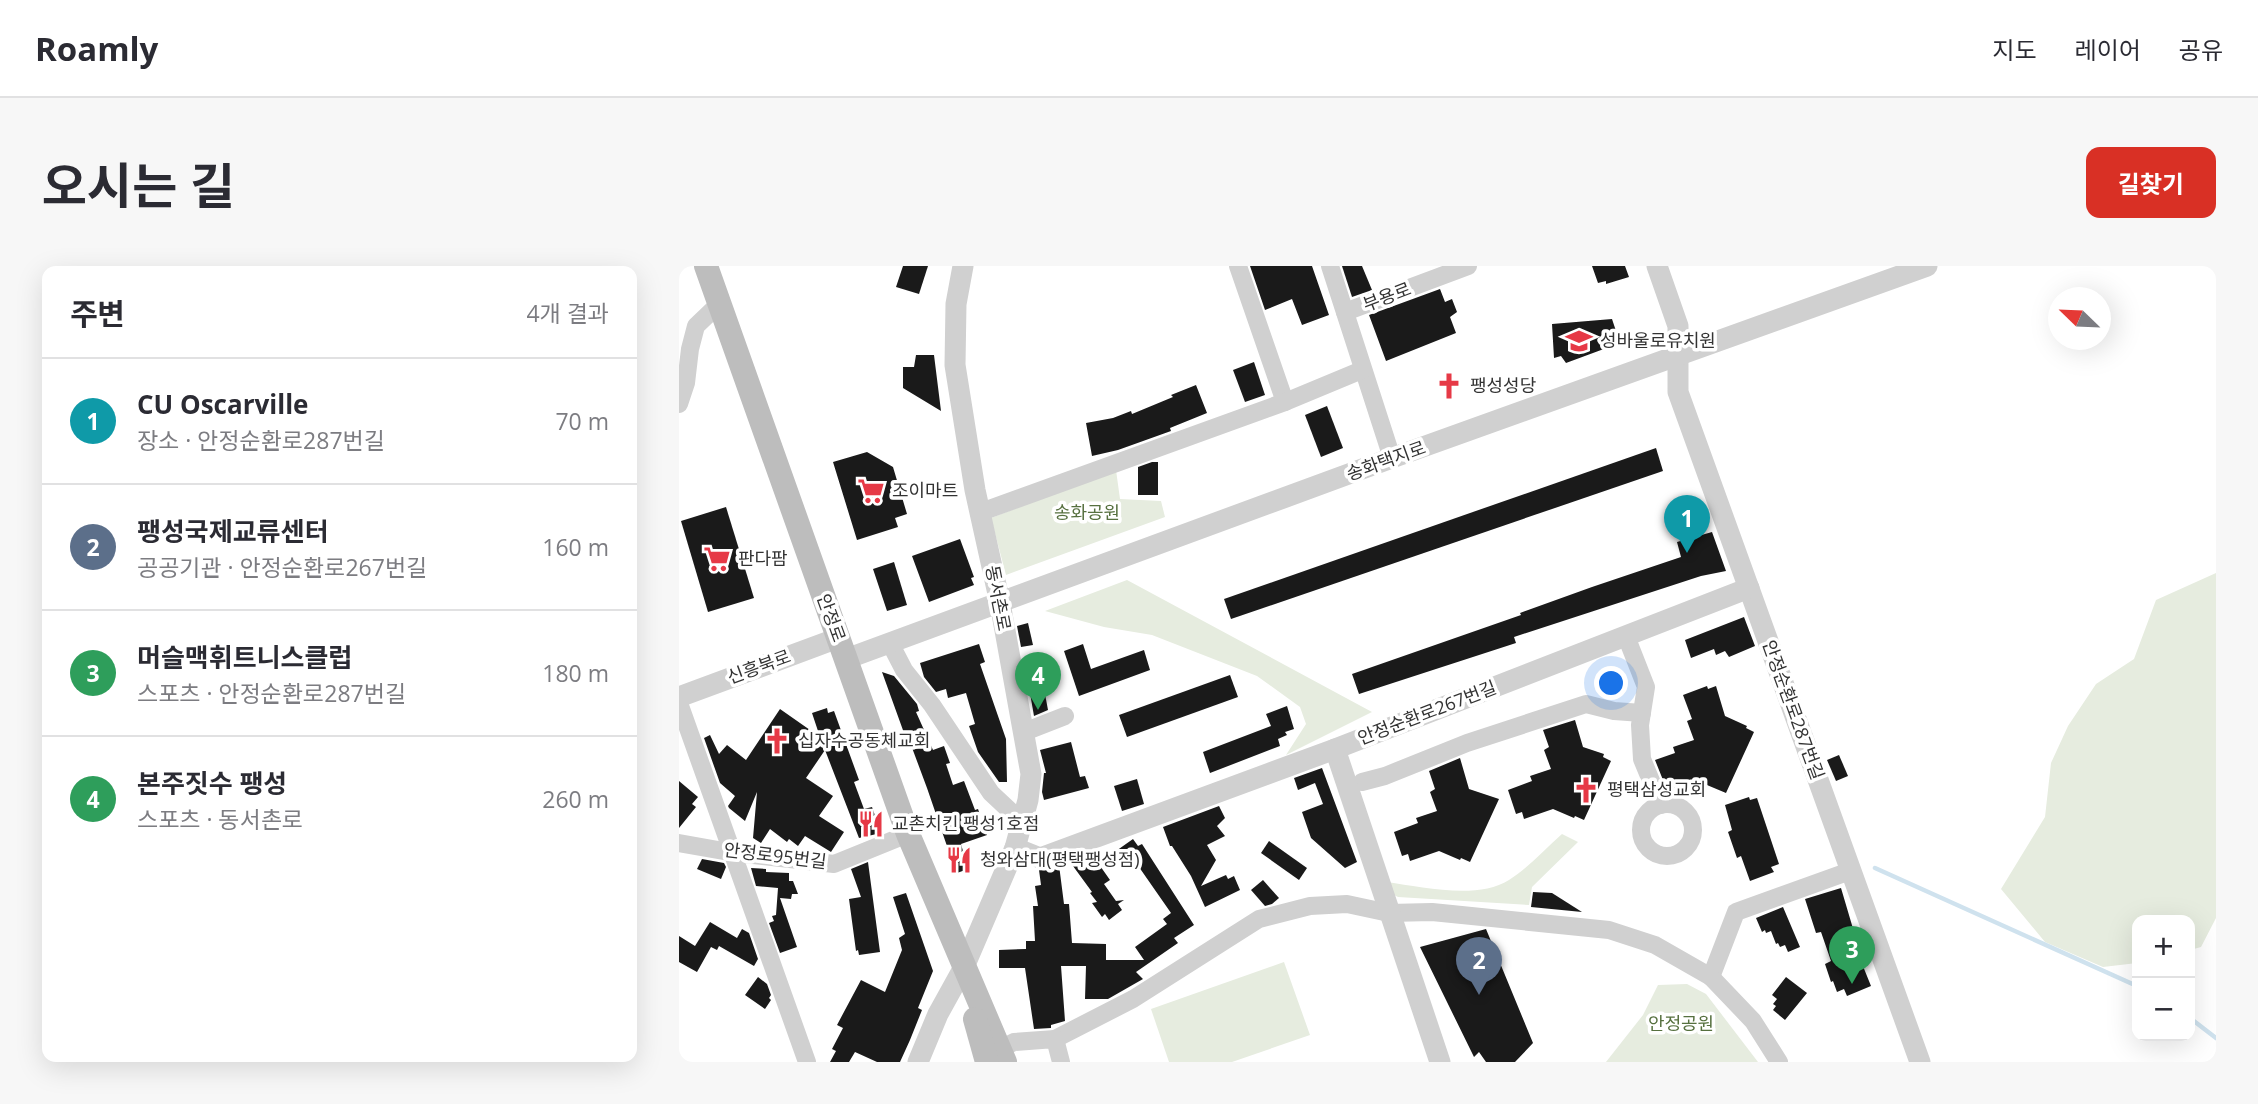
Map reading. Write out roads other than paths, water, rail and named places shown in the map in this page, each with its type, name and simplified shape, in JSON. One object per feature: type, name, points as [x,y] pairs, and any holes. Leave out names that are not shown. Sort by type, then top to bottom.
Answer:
[{"type":"main road","name":"안정로","points":[[706,266],[908,834],[964,967],[997,1058]]},
{"type":"street","name":"동서촌로","points":[[918,1062],[938,1014],[964,967],[1015,848],[1023,823],[1031,774],[1000,603],[975,490],[955,365],[956,304],[963,266]]},
{"type":"street","points":[[1238,266],[1285,402]]},
{"type":"street","points":[[1330,266],[1391,458]]},
{"type":"street","name":"부용로","points":[[1345,312],[1468,266]]},
{"type":"street","points":[[1657,266],[1678,326],[1676,355]]},
{"type":"street","name":"송화택지로","points":[[842,648],[890,643],[1391,458],[1927,266]]},
{"type":"street","points":[[679,404],[697,326],[719,304]]},
{"type":"street","name":"안정순환로287번길","points":[[1676,355],[1678,392],[1920,1062]]},
{"type":"street","points":[[981,512],[1285,402],[1362,370]]},
{"type":"street","name":"안정순환로267번길","points":[[1440,1062],[1335,749],[1749,588]]},
{"type":"street","points":[[1626,636],[1646,687],[1640,725],[1642,759],[1661,805]]},
{"type":"street","points":[[890,643],[904,670],[932,705],[991,793],[1023,823]]},
{"type":"street","name":"신흥북로","points":[[679,697],[842,648]]},
{"type":"street","points":[[679,702],[807,1062]]},
{"type":"street","points":[[1362,782],[1385,776],[1467,743],[1586,704],[1614,711],[1642,713]]},
{"type":"street","points":[[1024,732],[1066,716]]},
{"type":"street","points":[[1015,848],[1040,858],[1335,749]]},
{"type":"street","name":"안정로95번길","points":[[679,843],[734,853],[834,864],[908,834]]},
{"type":"street","points":[[1711,977],[1736,912],[1850,871]]},
{"type":"street","points":[[997,1058],[1014,1042],[1055,1040],[1133,999],[1259,919],[1310,906],[1347,904],[1389,913],[1432,912],[1609,930],[1655,945],[1711,977],[1753,1021],[1779,1062]]},
{"type":"street","points":[[1055,1040],[1061,1062]]},
{"type":"waterway","points":[[1875,868],[2132,984]]},
{"type":"waterway","points":[[2195,1022],[2216,1038]]},
{"type":"place","name":"성바울로유치원","points":[[1579,341]]},
{"type":"place","name":"팽성성당","points":[[1449,386]]},
{"type":"place","name":"조이마트","points":[[871,491]]},
{"type":"place","name":"CU Oscarville","points":[[1687,553]]},
{"type":"place","name":"판다팜","points":[[717,559]]},
{"type":"place","name":"본주짓수 팽성","points":[[1038,710]]},
{"type":"place","name":"십자수공동체교회","points":[[777,741]]},
{"type":"place","name":"평택삼성교회","points":[[1586,790]]},
{"type":"place","name":"교촌치킨 팽성1호점","points":[[871,824]]},
{"type":"place","name":"청와삼대(평택팽성점)","points":[[959,860]]},
{"type":"place","name":"머슬맥휘트니스클럽","points":[[1852,984]]},
{"type":"place","name":"팽성국제교류센터","points":[[1479,995]]},
{"type":"park label","name":"송화공원","points":[[1087,513]]},
{"type":"park label","name":"안정공원","points":[[1681,1024]]}]
